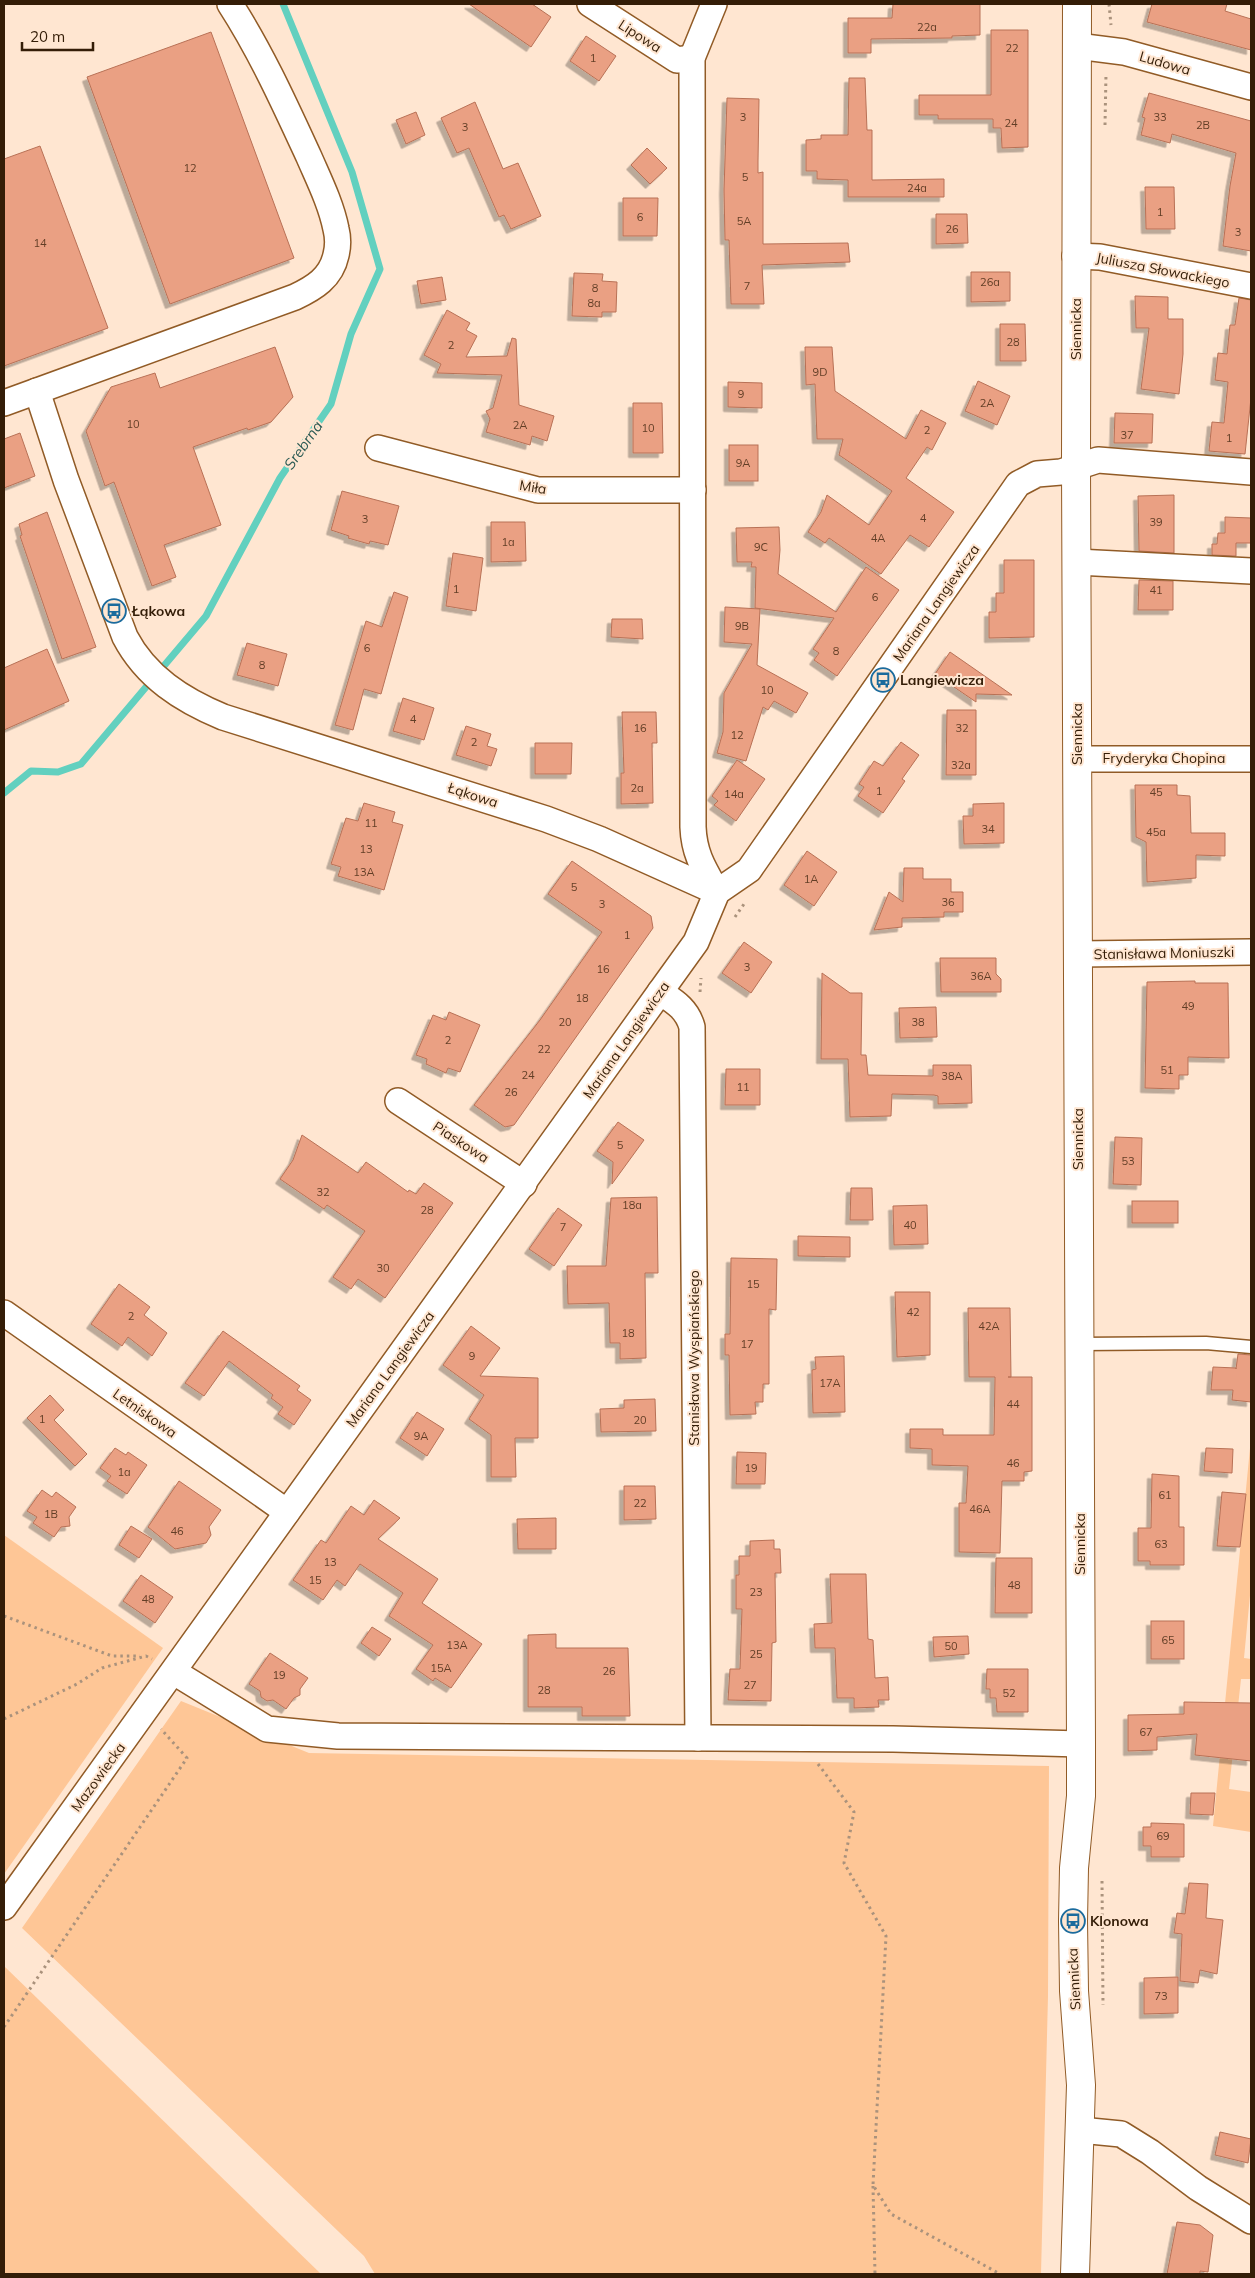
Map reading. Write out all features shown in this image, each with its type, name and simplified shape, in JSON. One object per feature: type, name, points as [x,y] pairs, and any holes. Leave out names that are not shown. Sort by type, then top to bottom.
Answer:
[{"type":"main road","name":"Siennicka","points":[[1075,2274],[1081,2085],[1072,1939],[1081,1744],[1076,562],[1077,4]]},
{"type":"street","points":[[4,403],[295,297],[313,288],[324,279],[332,268],[338,243],[331,212],[299,136],[259,54],[230,4]]},
{"type":"street","name":"Lipowa","points":[[590,4],[677,60],[692,58]]},
{"type":"street","points":[[714,4],[692,58],[693,844],[698,858],[717,892]]},
{"type":"street","name":"Ludowa","points":[[1077,46],[1124,52],[1251,88]]},
{"type":"street","name":"Juliusza Słowackiego","points":[[1076,256],[1100,256],[1251,286]]},
{"type":"street","name":"Łąkowa","points":[[36,391],[114,611],[138,659],[166,686],[183,698],[223,717],[546,819],[599,839],[717,892]]},
{"type":"street","name":"Miła","points":[[378,448],[538,490],[693,490]]},
{"type":"street","name":"Mariana Langiewicza","points":[[192,1646],[696,942],[717,892],[748,870],[1018,484],[1037,474],[1061,472],[1098,460],[1251,472]]},
{"type":"street","points":[[1076,562],[1251,571]]},
{"type":"street","name":"Fryderyka Chopina","points":[[1077,759],[1251,759]]},
{"type":"street","name":"Stanisława Moniuszki","points":[[1077,954],[1251,952]]},
{"type":"street","name":"Stanisława Wyspiańskiego","points":[[660,992],[683,1008],[692,1026],[698,1738]]},
{"type":"street","name":"Piaskowa","points":[[398,1102],[524,1184]]},
{"type":"street","name":"Letniskowa","points":[[4,1313],[287,1512]]},
{"type":"street","name":"Mazowiecka","points":[[4,1907],[192,1646]]},
{"type":"street","points":[[174,1672],[182,1679],[267,1729],[338,1736],[796,1739],[1081,1744]]},
{"type":"street","points":[[1080,2130],[1121,2134],[1150,2152],[1212,2197],[1251,2221]]},
{"type":"lane","points":[[1079,1344],[1206,1343],[1251,1347]]},
{"type":"path","points":[[1109,4],[1110,31]]},
{"type":"path","points":[[4,1616],[112,1656],[146,1656],[159,1661],[174,1672]]},
{"type":"path","points":[[4,1719],[77,1684],[102,1668],[146,1656]]},
{"type":"path","points":[[4,2027],[187,1758],[145,1712]]},
{"type":"path","points":[[796,1739],[806,1747],[854,1812],[844,1863],[886,1936],[873,2185],[875,2274]]},
{"type":"path","points":[[873,2185],[891,2214],[1000,2274]]},
{"type":"shaded area","points":[[1251,1438],[1251,1585],[1244,1658],[1251,1659],[1251,1679],[1241,1679],[1229,1789],[1251,1792],[1251,1832],[1213,1826]]},
{"type":"shaded area","points":[[4,1535],[163,1648],[4,1874]]},
{"type":"shaded area","points":[[181,1701],[309,1753],[1049,1766],[1048,1996],[1041,2274],[375,2274],[364,2256],[22,1928]]},
{"type":"shaded area","points":[[4,1966],[321,2274],[4,2274]]},
{"type":"building","points":[[469,4],[532,4],[551,17],[531,47]]},
{"type":"building","points":[[893,4],[980,4],[980,35],[952,36],[952,38],[871,39],[871,53],[848,53],[848,18],[892,18]]},
{"type":"building","points":[[1152,4],[1227,4],[1225,11],[1251,19],[1251,50],[1147,22]]},
{"type":"building","points":[[991,30],[1028,30],[1028,147],[1002,148],[1001,128],[993,128],[993,119],[938,119],[938,115],[919,115],[919,95],[991,95]]},
{"type":"building","points":[[211,32],[294,258],[170,304],[87,77]]},
{"type":"building","points":[[586,36],[616,56],[599,81],[570,61]]},
{"type":"building","points":[[849,78],[865,78],[867,130],[872,130],[872,180],[944,179],[944,197],[848,197],[848,180],[817,179],[817,171],[806,171],[806,140],[821,139],[821,135],[848,135]]},
{"type":"building","points":[[1149,93],[1251,121],[1251,251],[1223,246],[1236,153],[1172,134],[1170,143],[1141,135],[1145,118],[1142,117]]},
{"type":"building","points":[[727,98],[759,99],[758,173],[763,172],[763,244],[848,243],[850,262],[762,265],[764,304],[731,304],[729,240],[725,240],[724,190]]},
{"type":"building","points":[[475,102],[503,169],[518,163],[541,216],[511,229],[504,215],[499,217],[469,148],[457,153],[441,118]]},
{"type":"building","points":[[416,112],[425,135],[406,144],[396,120]]},
{"type":"building","points":[[40,146],[108,328],[4,366],[4,159]]},
{"type":"building","points":[[647,148],[667,168],[650,184],[631,165]]},
{"type":"building","points":[[1145,187],[1174,187],[1175,229],[1146,229]]},
{"type":"building","points":[[623,198],[658,198],[657,236],[623,236]]},
{"type":"building","points":[[936,214],[967,214],[968,243],[936,244]]},
{"type":"building","points":[[971,272],[1010,272],[1010,301],[971,302]]},
{"type":"building","points":[[574,273],[603,274],[602,281],[617,282],[616,312],[602,312],[602,317],[572,316]]},
{"type":"building","points":[[442,277],[446,300],[421,304],[417,281]]},
{"type":"building","points":[[1135,296],[1168,297],[1168,319],[1183,319],[1183,354],[1179,394],[1141,389],[1149,328],[1136,328]]},
{"type":"building","points":[[1239,298],[1251,300],[1251,398],[1245,454],[1209,451],[1212,422],[1224,423],[1228,382],[1215,380],[1218,353],[1227,354],[1230,325],[1235,325]]},
{"type":"building","points":[[447,310],[470,323],[466,330],[477,336],[466,357],[507,356],[512,338],[516,339],[519,405],[554,416],[547,441],[532,436],[530,445],[486,432],[490,419],[486,411],[493,408],[502,375],[437,373],[441,364],[424,355]]},
{"type":"building","points":[[1000,324],[1025,324],[1026,361],[1000,361]]},
{"type":"building","points":[[275,347],[293,397],[271,422],[248,430],[247,428],[193,447],[221,525],[164,545],[176,577],[152,586],[114,482],[105,486],[86,431],[111,387],[155,373],[160,388]]},
{"type":"building","points":[[805,347],[832,347],[835,391],[906,439],[921,410],[946,423],[932,450],[927,447],[906,478],[954,512],[929,547],[910,535],[881,574],[829,538],[825,543],[808,532],[821,512],[827,495],[869,525],[892,491],[839,455],[843,439],[817,439],[815,384],[806,385]]},
{"type":"building","points":[[978,381],[1010,396],[997,425],[965,411]]},
{"type":"building","points":[[728,382],[762,383],[762,408],[728,407]]},
{"type":"building","points":[[633,403],[662,403],[663,453],[633,453]]},
{"type":"building","points":[[1115,413],[1153,414],[1152,443],[1114,443]]},
{"type":"building","points":[[20,433],[35,476],[4,488],[4,439]]},
{"type":"building","points":[[729,445],[758,445],[758,481],[729,481]]},
{"type":"building","points":[[342,491],[399,506],[388,545],[370,541],[369,544],[348,538],[349,536],[331,530]]},
{"type":"building","points":[[1174,495],[1174,553],[1139,551],[1138,496]]},
{"type":"building","points":[[47,512],[96,647],[62,659],[20,536],[22,535],[19,524]]},
{"type":"building","points":[[1225,517],[1251,518],[1251,543],[1236,543],[1236,556],[1212,555],[1212,544],[1217,544],[1218,533],[1225,533]]},
{"type":"building","points":[[491,522],[525,522],[526,561],[491,562]]},
{"type":"building","points":[[779,527],[778,574],[836,612],[866,567],[899,590],[837,676],[814,660],[819,653],[813,649],[834,618],[755,608],[756,567],[751,567],[752,562],[737,562],[736,528]]},
{"type":"building","points":[[453,553],[483,558],[476,611],[446,606]]},
{"type":"building","points":[[1004,560],[1034,560],[1034,637],[989,638],[989,612],[996,612],[996,593],[1004,593]]},
{"type":"building","points":[[1139,580],[1173,581],[1173,610],[1138,610]]},
{"type":"building","points":[[394,592],[408,597],[381,694],[364,689],[353,730],[335,725],[366,621],[382,627]]},
{"type":"building","points":[[725,607],[760,609],[757,665],[808,693],[796,713],[774,701],[768,710],[763,707],[746,761],[717,753],[723,732],[724,693],[752,644],[724,642]]},
{"type":"building","points":[[612,619],[642,619],[643,639],[611,637]]},
{"type":"building","points":[[247,643],[287,654],[278,686],[237,675]]},
{"type":"building","points":[[47,649],[69,701],[4,730],[4,668]]},
{"type":"building","points":[[950,652],[1012,695],[976,694],[976,702],[935,674]]},
{"type":"building","points":[[403,698],[434,708],[424,740],[393,731]]},
{"type":"building","points":[[947,710],[976,710],[976,775],[946,775]]},
{"type":"building","points":[[622,712],[656,712],[657,743],[652,743],[653,803],[621,804],[621,773],[624,773]]},
{"type":"building","points":[[466,726],[491,734],[487,746],[497,749],[491,766],[456,755]]},
{"type":"building","points":[[901,742],[919,755],[902,779],[905,781],[883,813],[858,796],[864,787],[859,784],[874,761],[883,766]]},
{"type":"building","points":[[535,743],[572,743],[571,774],[535,774]]},
{"type":"building","points":[[737,760],[765,779],[736,821],[714,805],[718,801],[712,796]]},
{"type":"building","points":[[1135,785],[1177,785],[1177,795],[1190,796],[1191,833],[1225,833],[1225,856],[1196,855],[1196,878],[1147,882],[1146,842],[1136,837]]},
{"type":"building","points":[[364,803],[395,812],[392,822],[403,825],[384,890],[338,876],[341,867],[331,864],[346,818],[358,821]]},
{"type":"building","points":[[1004,803],[1004,843],[964,844],[963,816],[973,816],[973,804]]},
{"type":"building","points":[[807,851],[837,872],[814,906],[784,885]]},
{"type":"building","points":[[572,861],[651,916],[653,928],[514,1125],[505,1127],[474,1105],[540,1020],[602,932],[548,894]]},
{"type":"building","points":[[904,868],[923,868],[923,879],[951,879],[951,892],[963,892],[963,912],[944,912],[944,917],[902,918],[902,927],[874,930],[889,892],[903,902]]},
{"type":"building","points":[[744,942],[772,962],[751,993],[722,973]]},
{"type":"building","points":[[940,958],[996,958],[996,974],[1001,979],[1001,992],[941,992]]},
{"type":"building","points":[[822,973],[850,993],[862,993],[861,1055],[866,1055],[868,1075],[933,1076],[933,1065],[971,1065],[972,1103],[938,1104],[938,1096],[934,1095],[892,1094],[891,1116],[850,1117],[848,1059],[821,1059]]},
{"type":"building","points":[[1195,981],[1195,983],[1228,983],[1229,1058],[1188,1057],[1188,1075],[1179,1075],[1179,1089],[1145,1088],[1147,982]]},
{"type":"building","points":[[936,1007],[937,1037],[900,1038],[899,1008]]},
{"type":"building","points":[[449,1012],[480,1025],[460,1072],[448,1068],[446,1073],[426,1064],[427,1059],[416,1055],[433,1015],[446,1020]]},
{"type":"building","points":[[726,1069],[760,1069],[760,1105],[725,1105]]},
{"type":"building","points":[[618,1122],[644,1140],[612,1184],[613,1162],[597,1151]]},
{"type":"building","points":[[302,1135],[358,1173],[366,1162],[408,1192],[409,1190],[416,1194],[424,1183],[453,1203],[385,1298],[358,1279],[351,1289],[333,1277],[365,1231],[327,1205],[324,1209],[280,1179],[293,1160]]},
{"type":"building","points":[[1115,1137],[1142,1138],[1141,1185],[1113,1184]]},
{"type":"building","points":[[851,1188],[872,1188],[873,1220],[850,1220]]},
{"type":"building","points":[[657,1197],[658,1273],[645,1273],[646,1358],[620,1359],[620,1343],[610,1343],[609,1303],[568,1304],[567,1266],[606,1266],[611,1198]]},
{"type":"building","points":[[1132,1201],[1178,1201],[1178,1223],[1132,1223]]},
{"type":"building","points":[[927,1205],[928,1244],[894,1245],[893,1206]]},
{"type":"building","points":[[558,1208],[582,1225],[554,1266],[529,1249]]},
{"type":"building","points":[[798,1236],[850,1237],[850,1257],[798,1256]]},
{"type":"building","points":[[731,1258],[777,1259],[776,1310],[769,1309],[769,1384],[763,1384],[763,1402],[755,1402],[756,1414],[730,1415],[729,1355],[725,1355],[725,1334],[730,1334]]},
{"type":"building","points":[[119,1284],[150,1307],[144,1315],[167,1333],[152,1356],[128,1337],[122,1346],[91,1324]]},
{"type":"building","points":[[895,1292],[930,1292],[930,1355],[897,1357]]},
{"type":"building","points":[[968,1308],[1010,1308],[1011,1377],[1032,1377],[1032,1471],[1024,1472],[1024,1481],[1002,1481],[1000,1553],[959,1552],[959,1503],[966,1503],[968,1466],[932,1465],[932,1449],[910,1448],[910,1429],[943,1429],[943,1435],[994,1435],[995,1377],[969,1377]]},
{"type":"building","points":[[471,1326],[500,1348],[480,1376],[538,1378],[538,1438],[515,1438],[516,1477],[491,1477],[491,1435],[469,1419],[484,1395],[443,1365]]},
{"type":"building","points":[[223,1331],[300,1386],[297,1390],[311,1400],[294,1425],[278,1414],[283,1407],[271,1398],[273,1395],[229,1361],[204,1396],[185,1383]]},
{"type":"building","points":[[1238,1354],[1251,1355],[1251,1402],[1232,1400],[1233,1390],[1211,1390],[1213,1367],[1236,1369]]},
{"type":"building","points":[[844,1356],[845,1412],[813,1413],[812,1370],[816,1369],[815,1357]]},
{"type":"building","points":[[50,1395],[64,1410],[54,1420],[87,1454],[75,1466],[27,1418]]},
{"type":"building","points":[[655,1399],[656,1431],[601,1432],[600,1409],[624,1408],[624,1400]]},
{"type":"building","points":[[417,1412],[444,1429],[427,1456],[400,1438]]},
{"type":"building","points":[[115,1448],[126,1455],[128,1452],[147,1465],[127,1494],[107,1481],[111,1476],[100,1468]]},
{"type":"building","points":[[1206,1448],[1233,1449],[1232,1473],[1204,1471]]},
{"type":"building","points":[[737,1452],[766,1453],[765,1484],[736,1484]]},
{"type":"building","points":[[1152,1474],[1179,1476],[1179,1527],[1184,1527],[1184,1565],[1150,1565],[1150,1561],[1138,1561],[1138,1528],[1151,1528]]},
{"type":"building","points":[[179,1481],[221,1510],[209,1527],[211,1535],[206,1543],[175,1549],[148,1527]]},
{"type":"building","points":[[624,1486],[655,1486],[656,1519],[624,1520]]},
{"type":"building","points":[[42,1490],[52,1497],[56,1492],[76,1507],[69,1517],[70,1526],[61,1527],[54,1537],[33,1523],[37,1517],[27,1511]]},
{"type":"building","points":[[1222,1492],[1246,1494],[1240,1547],[1217,1546]]},
{"type":"building","points":[[374,1500],[400,1518],[378,1539],[438,1579],[422,1603],[482,1644],[451,1688],[435,1678],[433,1681],[416,1669],[433,1645],[389,1616],[403,1593],[360,1564],[345,1586],[337,1580],[323,1600],[293,1580],[321,1540],[326,1543],[351,1506],[364,1515]]},
{"type":"building","points":[[556,1518],[556,1549],[518,1549],[517,1519]]},
{"type":"building","points":[[131,1526],[152,1539],[139,1558],[119,1545]]},
{"type":"building","points":[[774,1540],[774,1549],[780,1549],[781,1573],[775,1573],[776,1642],[772,1643],[771,1701],[728,1700],[730,1669],[740,1669],[742,1609],[736,1609],[736,1575],[739,1575],[739,1556],[750,1556],[750,1541]]},
{"type":"building","points":[[996,1558],[1032,1558],[1032,1613],[995,1613]]},
{"type":"building","points":[[830,1574],[866,1574],[868,1639],[873,1640],[875,1678],[888,1677],[889,1700],[878,1700],[879,1707],[854,1708],[854,1698],[837,1698],[835,1648],[815,1648],[814,1624],[832,1623]]},
{"type":"building","points":[[141,1575],[173,1597],[155,1623],[123,1601]]},
{"type":"building","points":[[1151,1621],[1184,1621],[1184,1659],[1151,1659]]},
{"type":"building","points":[[372,1627],[391,1639],[379,1656],[361,1643]]},
{"type":"building","points":[[556,1634],[556,1648],[628,1648],[630,1716],[582,1716],[582,1707],[528,1707],[528,1635]]},
{"type":"building","points":[[968,1636],[969,1654],[934,1657],[933,1637]]},
{"type":"building","points":[[270,1653],[308,1678],[300,1689],[300,1695],[294,1698],[286,1709],[273,1700],[267,1701],[261,1697],[260,1691],[249,1684]]},
{"type":"building","points":[[987,1669],[1028,1669],[1028,1712],[997,1712],[996,1698],[990,1698],[990,1689],[986,1689]]},
{"type":"building","points":[[1184,1702],[1251,1703],[1251,1761],[1195,1755],[1197,1734],[1157,1737],[1157,1750],[1128,1751],[1128,1715],[1184,1714]]},
{"type":"building","points":[[1191,1793],[1215,1793],[1213,1815],[1190,1814]]},
{"type":"building","points":[[1151,1823],[1184,1824],[1184,1857],[1151,1857],[1151,1846],[1143,1846],[1143,1827],[1151,1827]]},
{"type":"building","points":[[1189,1883],[1208,1884],[1206,1918],[1223,1920],[1217,1974],[1200,1970],[1198,1983],[1180,1981],[1182,1934],[1174,1933],[1177,1913],[1185,1914]]},
{"type":"building","points":[[1178,1977],[1178,2013],[1144,2014],[1144,1978]]},
{"type":"building","points":[[1220,2132],[1251,2139],[1248,2163],[1215,2155]]},
{"type":"building","points":[[1177,2222],[1200,2225],[1213,2235],[1208,2272],[1200,2271],[1200,2274],[1167,2274]]},
{"type":"waterway","name":"Srebrna","points":[[4,793],[31,771],[58,772],[81,764],[206,616],[280,478],[331,404],[351,334],[380,269],[352,172],[283,4]]},
{"type":"place","name":"Łąkowa","points":[[114,611]]},
{"type":"place","name":"Langiewicza","points":[[883,680]]},
{"type":"place","name":"Klonowa","points":[[1073,1921]]}]
